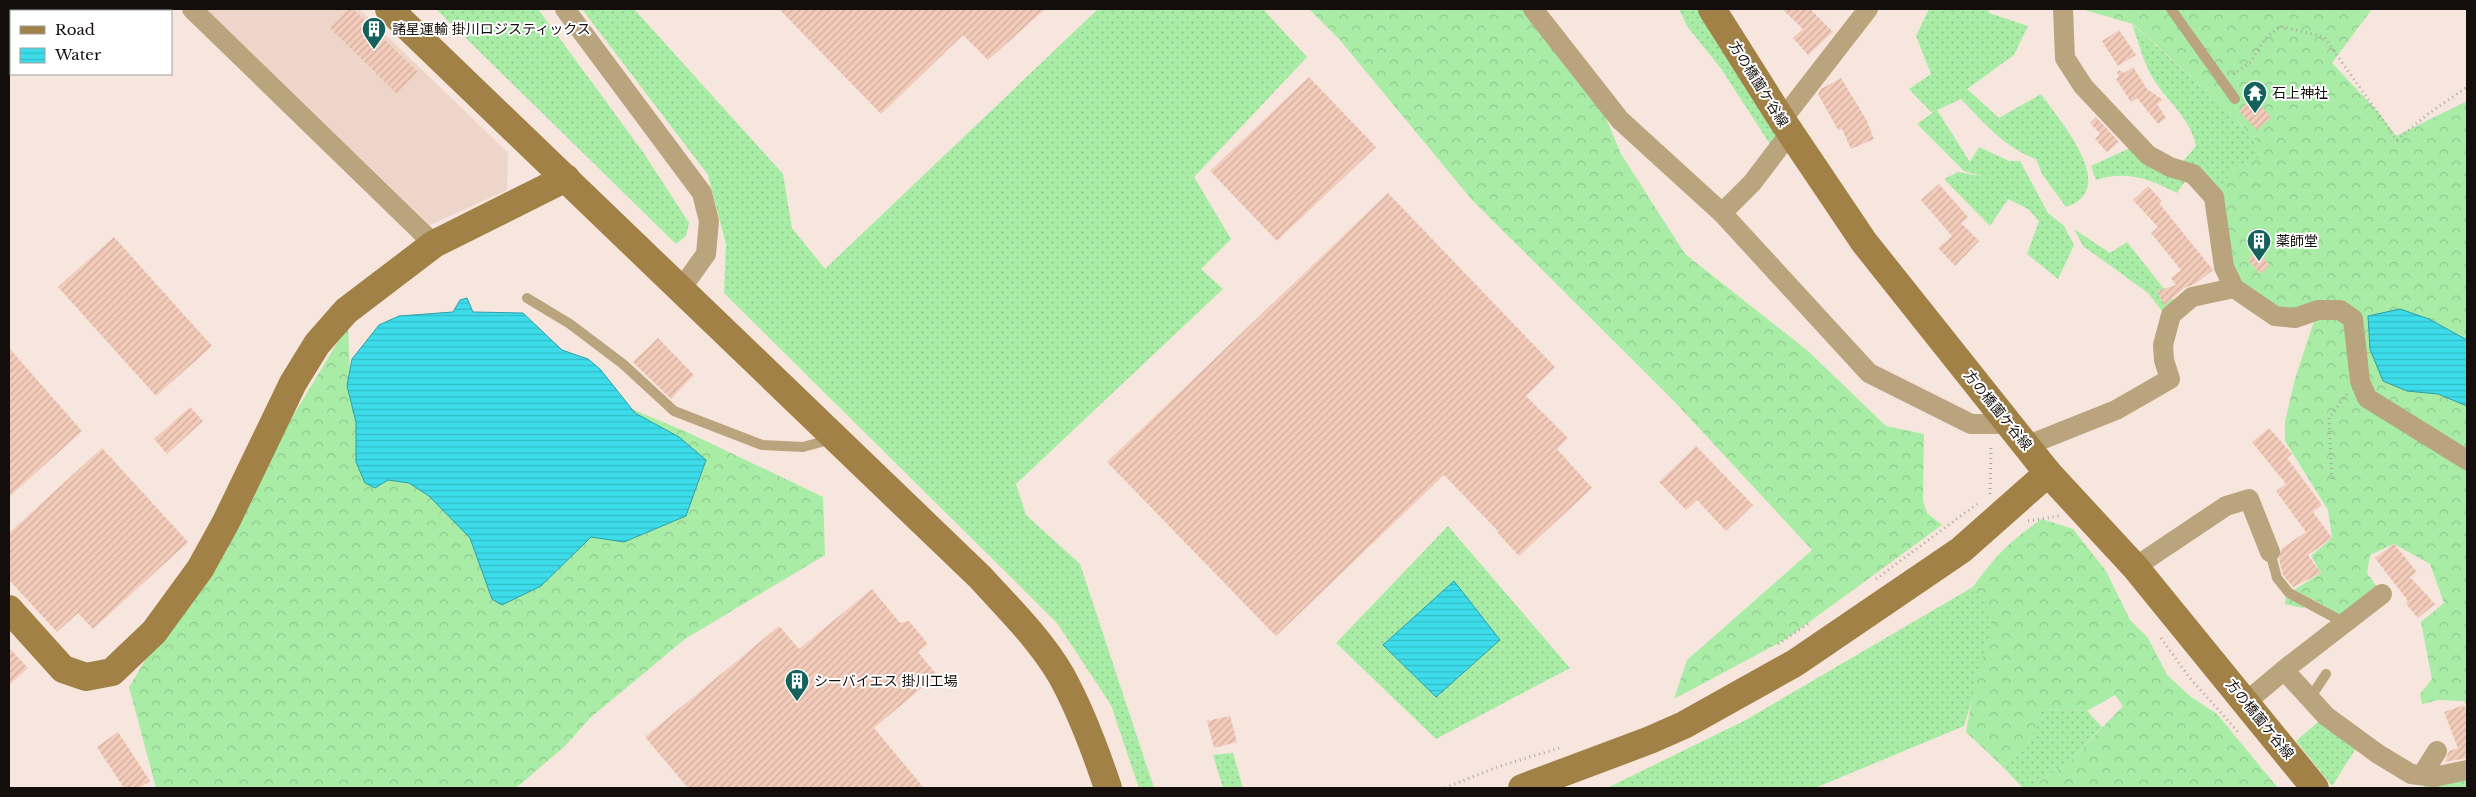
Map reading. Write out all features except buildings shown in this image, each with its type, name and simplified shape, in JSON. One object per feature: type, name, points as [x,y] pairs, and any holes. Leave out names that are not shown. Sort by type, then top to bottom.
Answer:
[{"type":"street","points":[[192,9],[434,244]]},
{"type":"street","points":[[389,9],[980,578],[1024,626],[1060,673],[1080,711],[1108,788]]},
{"type":"street","points":[[565,9],[702,192],[709,221],[706,254],[681,290]]},
{"type":"street","points":[[1533,9],[1620,120],[1722,213],[1869,373],[1970,424],[2009,424]]},
{"type":"street","name":"方の橋薗ケ谷線","points":[[1712,9],[1786,126],[1864,242],[2048,473],[2135,567],[2315,788]]},
{"type":"street","points":[[1722,213],[1752,182],[1786,126],[1868,9]]},
{"type":"street","points":[[2063,9],[2065,58],[2084,86],[2148,155],[2170,167],[2194,174],[2214,196],[2224,267],[2234,288],[2275,316],[2295,318],[2318,310],[2340,310],[2353,319],[2360,381],[2367,398],[2467,460]]},
{"type":"street","points":[[9,609],[63,669],[86,677],[112,672],[154,632],[200,569],[226,522],[293,383],[317,344],[346,311],[434,244],[566,178]]},
{"type":"street","points":[[2026,446],[2116,410],[2170,378],[2164,360],[2163,345],[2171,315],[2192,297],[2234,288]]},
{"type":"street","points":[[1522,788],[1650,740],[1684,724],[1795,663],[1961,550],[2048,473]]},
{"type":"street","points":[[2135,567],[2226,506],[2249,499],[2270,552]]},
{"type":"street","points":[[2246,702],[2382,594]]},
{"type":"street","points":[[2284,670],[2326,716],[2378,754],[2411,774],[2434,777],[2467,770]]},
{"type":"street","points":[[2422,775],[2437,751]]},
{"type":"lane","points":[[2063,9],[2069,9]]},
{"type":"lane","points":[[2171,9],[2234,99]]},
{"type":"lane","points":[[527,298],[570,324],[600,347],[674,411],[762,445],[803,447],[835,438]]},
{"type":"lane","points":[[2270,552],[2277,578],[2290,593],[2345,623]]},
{"type":"lane","points":[[2310,698],[2326,674]]},
{"type":"path","points":[[2222,82],[2250,62],[2264,40],[2280,26],[2324,37],[2397,140],[2436,108],[2467,87]]},
{"type":"path","points":[[2332,479],[2329,418],[2348,392],[2360,381]]},
{"type":"path","points":[[1868,584],[1991,493],[1991,447]]},
{"type":"path","points":[[2020,526],[2027,521],[2068,515]]},
{"type":"path","points":[[1772,649],[1810,623]]},
{"type":"path","points":[[2156,631],[2189,677],[2242,736]]},
{"type":"path","points":[[1445,788],[1497,767],[1564,746]]},
{"type":"shaded area","points":[[206,9],[359,9],[508,153],[507,190],[430,225]]},
{"type":"green space","points":[[436,9],[538,9],[643,152],[689,223],[686,236],[676,244]]},
{"type":"green space","points":[[582,9],[634,9],[783,174],[792,228],[825,269],[1098,9],[1263,9],[1307,57],[1194,177],[1231,239],[1201,269],[1223,289],[1016,484],[1026,515],[1080,564],[1154,788],[1139,788],[1111,705],[1057,623],[724,293],[726,244],[708,175]]},
{"type":"green space","points":[[1309,9],[1533,9],[1600,104],[1621,154],[1685,254],[1808,351],[1886,426],[1924,434],[1923,501],[1927,513],[1942,525],[1786,639],[1674,699],[1687,660],[1812,550],[1673,400],[1472,200],[1339,39]]},
{"type":"green space","points":[[1679,9],[1703,9],[1785,139],[1775,152],[1722,70],[1687,26]]},
{"type":"green space","points":[[1929,9],[1988,9],[1989,13],[2028,26],[2014,55],[1967,89],[1999,118],[2041,94],[2071,136],[2081,154],[2087,170],[2088,185],[2081,198],[2066,207],[2042,174],[2036,159],[2004,141],[1961,99],[1937,110],[1970,162],[1979,147],[2009,161],[2020,161],[2048,213],[2064,226],[2074,245],[2058,279],[2027,254],[2039,221],[2028,209],[2008,199],[1990,226],[1944,179],[1958,172],[1982,176],[1964,171],[1917,124],[1935,111],[1931,112],[1909,89],[1931,74],[1916,36]]},
{"type":"green space","points":[[2081,9],[2372,9],[2332,63],[2378,112],[2396,136],[2467,101],[2467,707],[2464,701],[2438,700],[2422,704],[2420,694],[2432,679],[2421,622],[2444,603],[2430,564],[2394,544],[2370,555],[2367,573],[2382,594],[2344,618],[2312,599],[2303,608],[2285,604],[2286,595],[2321,573],[2311,556],[2332,538],[2328,510],[2285,441],[2285,422],[2295,379],[2317,312],[2281,316],[2236,289],[2214,197],[2235,168],[2258,158],[2255,139],[2220,103],[2133,24]]},
{"type":"green space","points":[[2132,24],[2220,103],[2255,139],[2259,158],[2235,168],[2214,197],[2180,165],[2196,146],[2193,135],[2183,117],[2151,75]]},
{"type":"green space","points":[[2132,147],[2186,180],[2177,193],[2147,180],[2128,176],[2107,177],[2096,180],[2091,166]]},
{"type":"green space","points":[[2074,229],[2110,253],[2127,242],[2176,304],[2165,315],[2148,293],[2083,246]]},
{"type":"green space","points":[[348,325],[351,397],[584,389],[689,433],[823,497],[825,555],[685,639],[590,718],[565,746],[516,788],[156,788],[129,687]]},
{"type":"green space","points":[[2042,519],[2073,529],[2106,571],[2130,620],[2148,638],[2167,675],[2191,697],[2217,714],[2278,788],[2030,788],[2069,762],[2123,706],[2115,695],[2087,711],[2042,709],[2027,747],[2002,766],[1966,732],[1973,693],[1994,617],[1973,587],[2004,549]]},
{"type":"green space","points":[[1448,526],[1570,668],[1436,739],[1336,643]]},
{"type":"green space","points":[[1973,587],[1997,618],[1964,726],[1815,788],[1607,788],[1744,721]]},
{"type":"green space","points":[[2042,709],[2087,711],[2102,727],[2069,762],[2030,788],[2023,788],[2002,766],[2027,747]]},
{"type":"green space","points":[[2318,722],[2357,747],[2332,786],[2296,741]]},
{"type":"green space","points":[[1233,753],[1243,788],[1223,788],[1213,755]]},
{"type":"green space","points":[[2466,777],[2467,788],[2424,788],[2424,784]]},
{"type":"water","points":[[467,298],[473,312],[523,313],[562,350],[588,359],[600,369],[635,413],[679,437],[706,460],[686,516],[624,542],[591,537],[541,586],[502,605],[492,599],[470,538],[429,496],[409,483],[388,480],[375,488],[365,483],[356,462],[356,422],[347,386],[352,359],[379,325],[399,316],[453,312],[460,300]]},
{"type":"water","points":[[2400,309],[2429,319],[2467,340],[2467,406],[2438,394],[2407,391],[2383,381],[2370,349],[2368,316]]},
{"type":"water","points":[[1454,581],[1500,640],[1436,697],[1383,645]]},
{"type":"place","name":"諸星運輸 掛川ロジスティックス","points":[[374,50]]},
{"type":"place","name":"石上神社","points":[[2255,114]]},
{"type":"place","name":"薬師堂","points":[[2259,262]]},
{"type":"place","name":"シーバイエス 掛川工場","points":[[797,702]]}]
